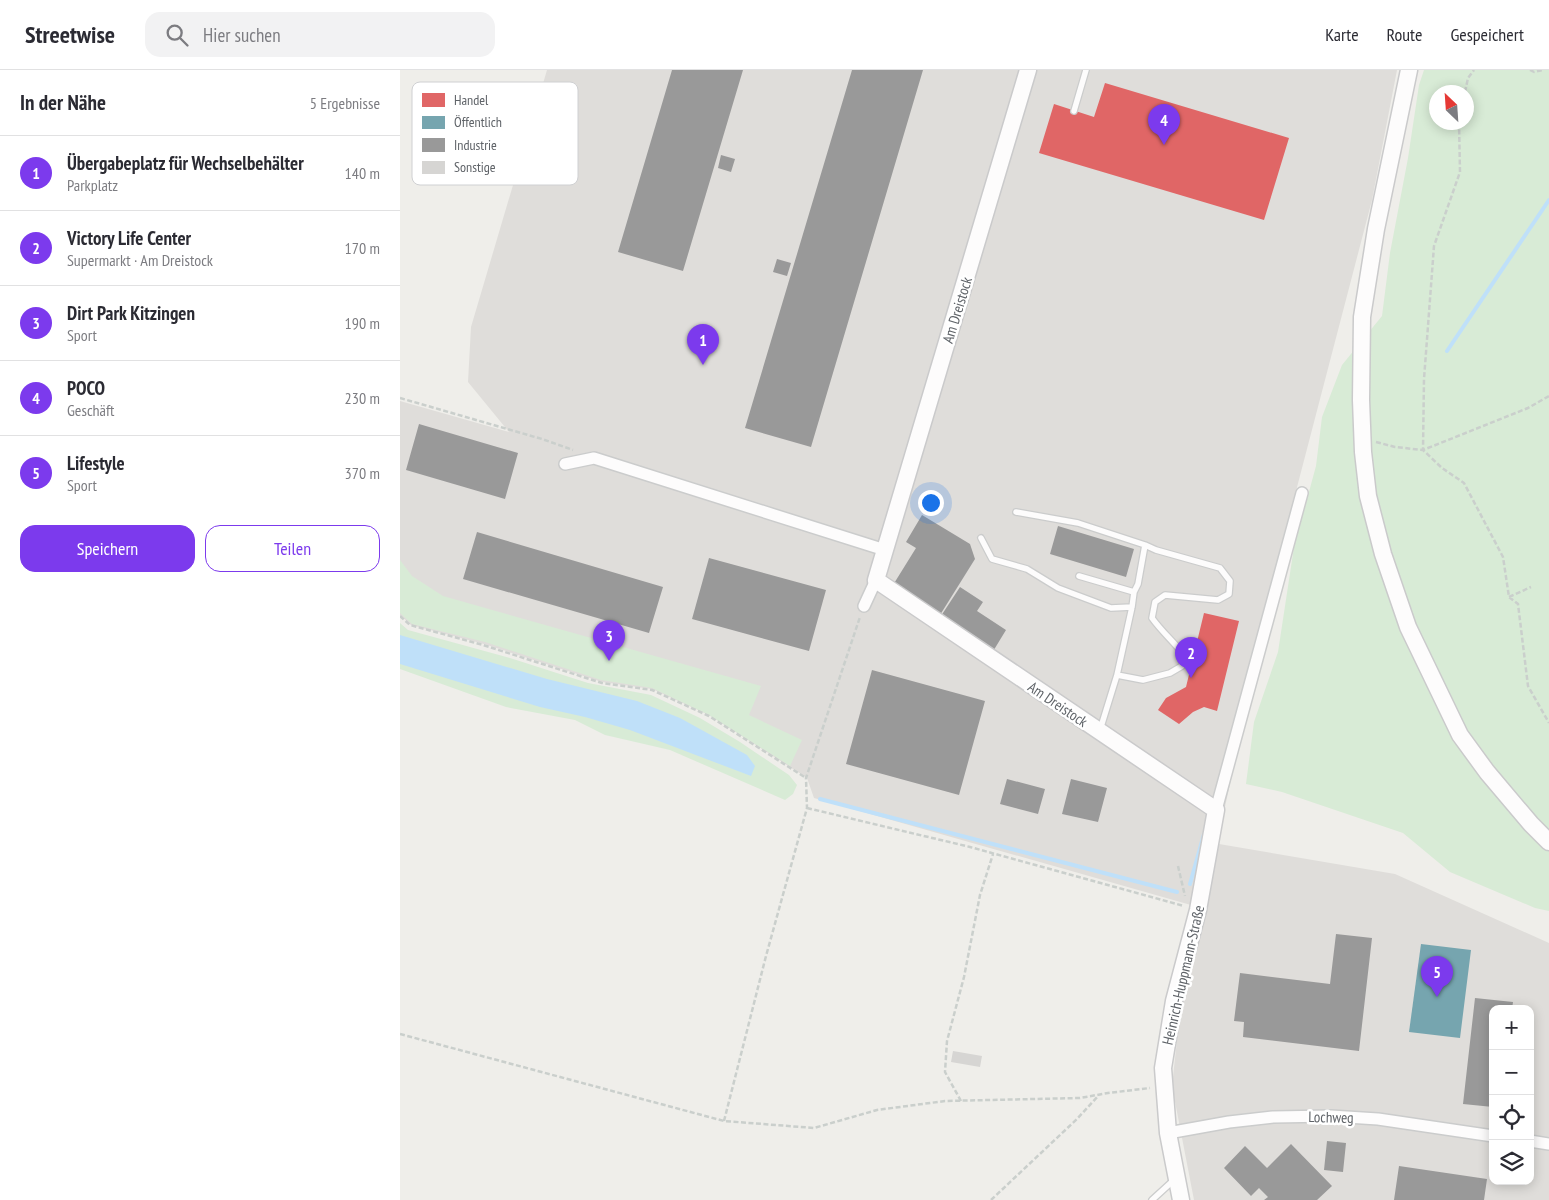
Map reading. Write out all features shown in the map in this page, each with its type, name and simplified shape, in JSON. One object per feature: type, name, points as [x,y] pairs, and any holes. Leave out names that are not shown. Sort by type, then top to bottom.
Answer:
[{"type":"street","name":"Am Dreistock","points":[[1028,70],[876,580],[1216,810]]},
{"type":"street","points":[[1409,70],[1376,229],[1362,317],[1362,439],[1368,496],[1383,554],[1408,627],[1460,735],[1487,772],[1531,824],[1549,842]]},
{"type":"street","points":[[565,464],[594,458],[885,550]]},
{"type":"street","points":[[1216,810],[1302,493]]},
{"type":"street","points":[[864,606],[876,580]]},
{"type":"street","name":"Heinrich-Huppmann-Straße","points":[[1181,1200],[1168,1133],[1163,1068],[1174,1001],[1198,910],[1216,810]]},
{"type":"street","name":"Lochweg","points":[[1168,1133],[1230,1122],[1331,1116],[1378,1119],[1489,1135]]},
{"type":"street","points":[[1534,1142],[1549,1144]]},
{"type":"lane","points":[[1074,110],[1086,70]]},
{"type":"lane","points":[[1016,512],[1078,523],[1156,550],[1220,568],[1230,580],[1229,594],[1218,600],[1165,595],[1154,602],[1152,618],[1162,632],[1184,655],[1182,666],[1170,673],[1143,680],[1118,675]]},
{"type":"lane","points":[[981,538],[992,559],[1027,570],[1058,588],[1112,608],[1132,607]]},
{"type":"lane","points":[[1099,732],[1118,675],[1145,545]]},
{"type":"lane","points":[[1079,576],[1134,592]]},
{"type":"lane","points":[[1152,1200],[1177,1178]]},
{"type":"path","points":[[1466,85],[1468,78],[1474,70]]},
{"type":"path","points":[[1530,70],[1534,72],[1543,70]]},
{"type":"path","points":[[1459,130],[1460,172],[1434,246],[1424,379],[1423,450],[1442,468],[1464,483],[1503,557],[1509,597],[1518,604],[1528,686],[1549,723]]},
{"type":"path","points":[[1362,439],[1423,450],[1528,408],[1549,396]]},
{"type":"path","points":[[400,398],[542,439],[594,458]]},
{"type":"path","points":[[1509,597],[1531,587]]},
{"type":"path","points":[[724,1121],[766,956],[807,808],[806,778],[864,606]]},
{"type":"path","points":[[400,616],[410,625],[483,645],[602,683],[652,690],[709,716],[806,778]]},
{"type":"path","points":[[807,808],[993,854],[1188,908],[1178,866]]},
{"type":"path","points":[[961,1101],[945,1072],[947,1041],[964,976],[980,895],[993,854]]},
{"type":"path","points":[[400,1034],[724,1121],[814,1128],[877,1110],[945,1101],[1080,1098],[1163,1086]]},
{"type":"path","points":[[991,1200],[1077,1119],[1100,1094]]},
{"type":"shaded area","points":[[547,70],[1397,70],[1372,200],[1284,537],[1223,816],[1205,909],[814,798],[807,778],[709,715],[652,689],[602,682],[484,644],[411,625],[400,615],[400,401],[509,432],[468,382],[471,327],[513,185],[578,185],[578,82],[543,82]]},
{"type":"shaded area","points":[[1219,844],[1395,874],[1549,943],[1549,1200],[1194,1200],[1172,1086],[1180,1013],[1206,909]]},
{"type":"green space","points":[[1424,70],[1549,70],[1549,911],[1535,908],[1450,872],[1403,833],[1282,792],[1246,784],[1254,722],[1278,652],[1294,547],[1316,466],[1322,417],[1342,365],[1382,316],[1390,253],[1408,158],[1419,85]]},
{"type":"green space","points":[[400,560],[412,576],[443,596],[761,686],[749,715],[802,740],[790,766],[709,715],[652,688],[601,680],[485,642],[412,624],[400,613]]},
{"type":"green space","points":[[400,623],[408,630],[510,658],[588,683],[651,695],[700,718],[740,742],[789,775],[797,785],[793,794],[785,800],[670,750],[605,735],[575,720],[506,707],[400,669]]},
{"type":"water","points":[[400,635],[547,679],[637,701],[680,718],[747,755],[755,766],[751,776],[630,730],[540,707],[400,664]]},
{"type":"building: Handel","points":[[1105,83],[1289,138],[1264,220],[1039,153],[1054,104],[1094,117]]},
{"type":"building: Handel","points":[[1204,613],[1239,621],[1217,711],[1204,707],[1193,712],[1179,724],[1158,710],[1166,698],[1186,687]]},
{"type":"building: Öffentlich","points":[[1421,944],[1471,950],[1460,1038],[1409,1032]]},
{"type":"building: Industrie","points":[[672,70],[743,70],[683,271],[618,252]]},
{"type":"building: Industrie","points":[[852,70],[923,70],[811,447],[745,428]]},
{"type":"building: Industrie","points":[[721,155],[735,159],[731,172],[718,168]]},
{"type":"building: Industrie","points":[[777,259],[791,263],[787,276],[773,272]]},
{"type":"building: Industrie","points":[[419,424],[518,453],[505,499],[406,470]]},
{"type":"building: Industrie","points":[[922,515],[970,544],[975,559],[940,615],[893,585],[916,548],[906,542]]},
{"type":"building: Industrie","points":[[1058,526],[1134,549],[1126,577],[1050,554]]},
{"type":"building: Industrie","points":[[477,532],[663,587],[649,633],[463,579]]},
{"type":"building: Industrie","points":[[709,558],[826,590],[809,651],[692,619]]},
{"type":"building: Industrie","points":[[960,587],[983,602],[977,611],[1006,630],[992,653],[939,619]]},
{"type":"building: Industrie","points":[[872,670],[985,701],[959,795],[846,764]]},
{"type":"building: Industrie","points":[[1007,779],[1045,789],[1038,814],[1000,804]]},
{"type":"building: Industrie","points":[[1071,779],[1107,788],[1098,822],[1062,814]]},
{"type":"building: Industrie","points":[[1336,934],[1372,938],[1359,1051],[1243,1037],[1244,1022],[1234,1021],[1240,973],[1330,984]]},
{"type":"building: Industrie","points":[[1475,998],[1513,1002],[1513,1005],[1489,1005],[1489,1107],[1463,1104]]},
{"type":"building: Industrie","points":[[1327,1141],[1346,1143],[1343,1172],[1324,1170]]},
{"type":"building: Industrie","points":[[1291,1144],[1332,1186],[1317,1200],[1264,1200],[1268,1197],[1259,1188],[1251,1196],[1224,1168],[1245,1146],[1267,1168]]},
{"type":"building: Industrie","points":[[1399,1166],[1487,1179],[1484,1200],[1394,1200]]},
{"type":"building: Sonstige","points":[[953,1051],[982,1056],[980,1067],[951,1062]]},
{"type":"waterway","points":[[1447,351],[1549,200]]},
{"type":"waterway","points":[[820,799],[1177,892]]},
{"type":"waterway","points":[[1190,884],[1204,834]]},
{"type":"place","name":"POCO","points":[[1164,145]]},
{"type":"place","name":"Übergabeplatz für Wechselbehälter","points":[[703,365]]},
{"type":"place","name":"Dirt Park Kitzingen","points":[[609,661]]},
{"type":"place","name":"Victory Life Center","points":[[1191,678]]},
{"type":"place","name":"Lifestyle","points":[[1437,997]]}]
